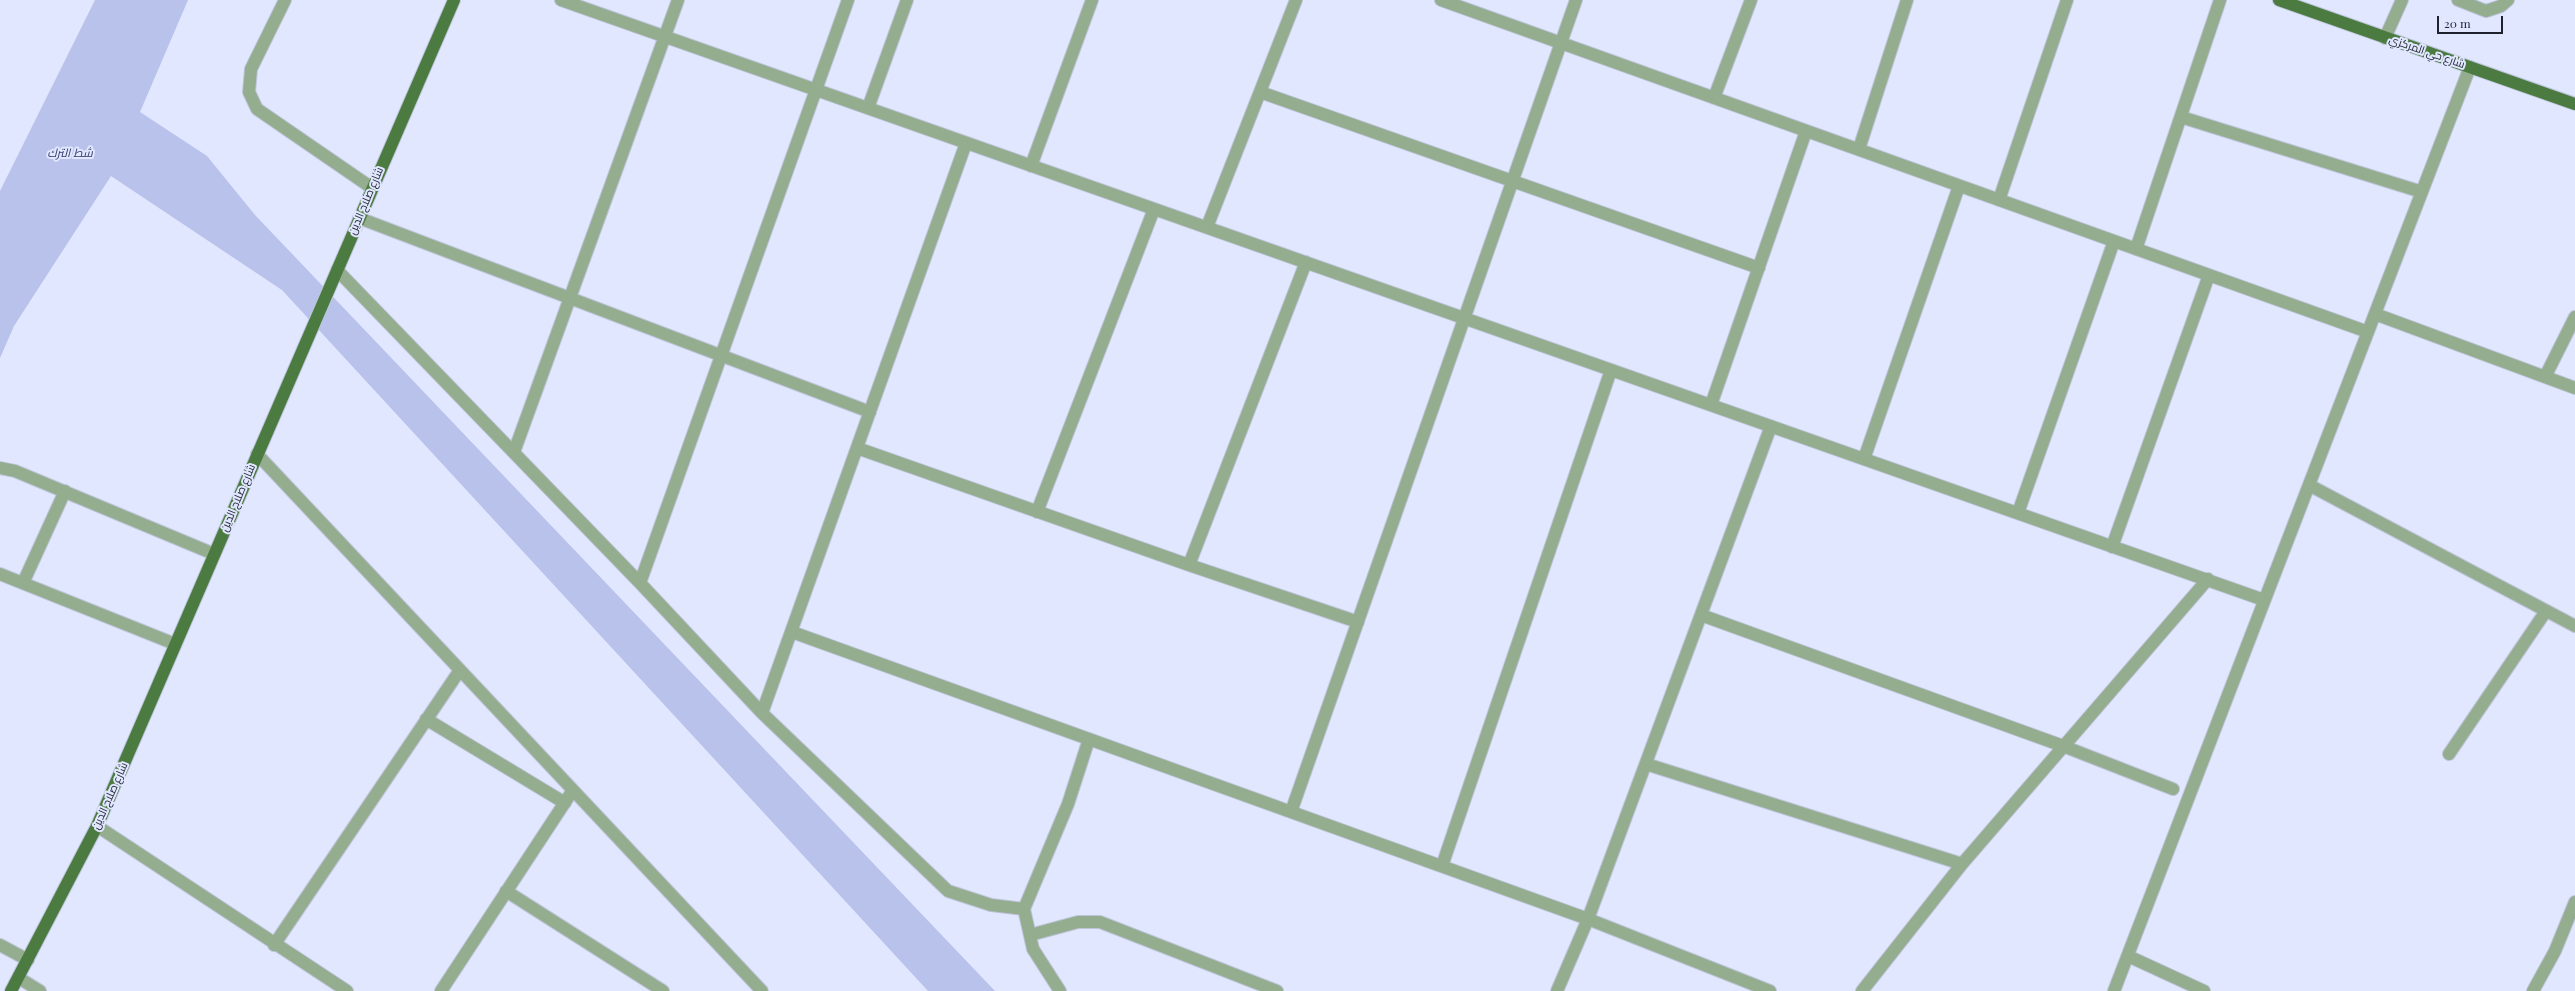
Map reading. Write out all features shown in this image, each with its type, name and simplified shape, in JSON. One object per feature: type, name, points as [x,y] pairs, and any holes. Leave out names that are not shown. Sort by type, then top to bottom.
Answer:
[{"type":"main road","name":"شارع صلاح الدين","points":[[11,991],[97,826],[454,0]]},
{"type":"main road","name":"شارع حي المركزي","points":[[2279,0],[2574,103]]},
{"type":"street","points":[[285,0],[251,69],[249,92],[257,109],[372,188]]},
{"type":"street","points":[[561,0],[2264,600]]},
{"type":"street","points":[[514,452],[678,0]]},
{"type":"street","points":[[640,583],[848,0]]},
{"type":"street","points":[[868,108],[907,0]]},
{"type":"street","points":[[1031,166],[1092,0]]},
{"type":"street","points":[[1207,227],[1296,0]]},
{"type":"street","points":[[1441,0],[2368,332]]},
{"type":"street","points":[[1291,812],[1576,0]]},
{"type":"street","points":[[1714,98],[1751,0]]},
{"type":"street","points":[[1859,150],[1908,0]]},
{"type":"street","points":[[1999,200],[2067,0]]},
{"type":"street","points":[[2136,249],[2220,0]]},
{"type":"street","points":[[2385,38],[2402,0]]},
{"type":"street","points":[[2458,0],[2486,11],[2501,6],[2508,0]]},
{"type":"street","points":[[2114,991],[2470,67]]},
{"type":"street","points":[[1260,92],[1759,268]]},
{"type":"street","points":[[2181,117],[2422,192]]},
{"type":"street","points":[[1711,405],[1806,131]]},
{"type":"street","points":[[762,713],[966,143]]},
{"type":"street","points":[[1864,459],[1959,186]]},
{"type":"street","points":[[1037,512],[1154,209]]},
{"type":"street","points":[[359,218],[870,412]]},
{"type":"street","points":[[2018,513],[2114,241]]},
{"type":"street","points":[[1189,565],[1306,262]]},
{"type":"street","points":[[336,270],[640,583],[762,713],[948,891],[991,906],[1024,909]]},
{"type":"street","points":[[2112,547],[2209,275]]},
{"type":"street","points":[[2375,314],[2575,388]]},
{"type":"street","points":[[2545,377],[2575,317]]},
{"type":"street","points":[[1442,866],[1611,370]]},
{"type":"street","points":[[1557,991],[1588,919],[1771,426]]},
{"type":"street","points":[[856,448],[1189,565],[1358,622]]},
{"type":"street","points":[[257,454],[762,991]]},
{"type":"street","points":[[0,468],[15,471],[65,491],[214,554]]},
{"type":"street","points":[[2309,486],[2575,626]]},
{"type":"street","points":[[23,583],[65,491]]},
{"type":"street","points":[[0,574],[175,644]]},
{"type":"street","points":[[1862,991],[1962,864],[2208,579]]},
{"type":"street","points":[[2449,754],[2546,611]]},
{"type":"street","points":[[1701,615],[2063,746],[2173,789]]},
{"type":"street","points":[[792,632],[1588,919],[1770,991]]},
{"type":"street","points":[[274,945],[460,670]]},
{"type":"street","points":[[426,719],[564,803]]},
{"type":"street","points":[[1060,991],[1033,949],[1024,909],[1068,804],[1089,739]]},
{"type":"street","points":[[1646,764],[1962,864]]},
{"type":"street","points":[[441,991],[573,790]]},
{"type":"street","points":[[97,826],[274,945],[347,991]]},
{"type":"street","points":[[506,891],[663,991]]},
{"type":"street","points":[[2533,991],[2555,951],[2574,905]]},
{"type":"street","points":[[1030,935],[1078,922],[1100,922],[1277,991]]},
{"type":"street","points":[[0,945],[28,960]]},
{"type":"street","points":[[2128,956],[2204,991]]},
{"type":"street","points":[[19,978],[40,991]]},
{"type":"water","name":"شط الترك","points":[[95,0],[188,0],[140,112],[207,156],[255,215],[995,991],[928,991],[282,290],[111,176],[14,326],[0,358],[0,191]]}]
